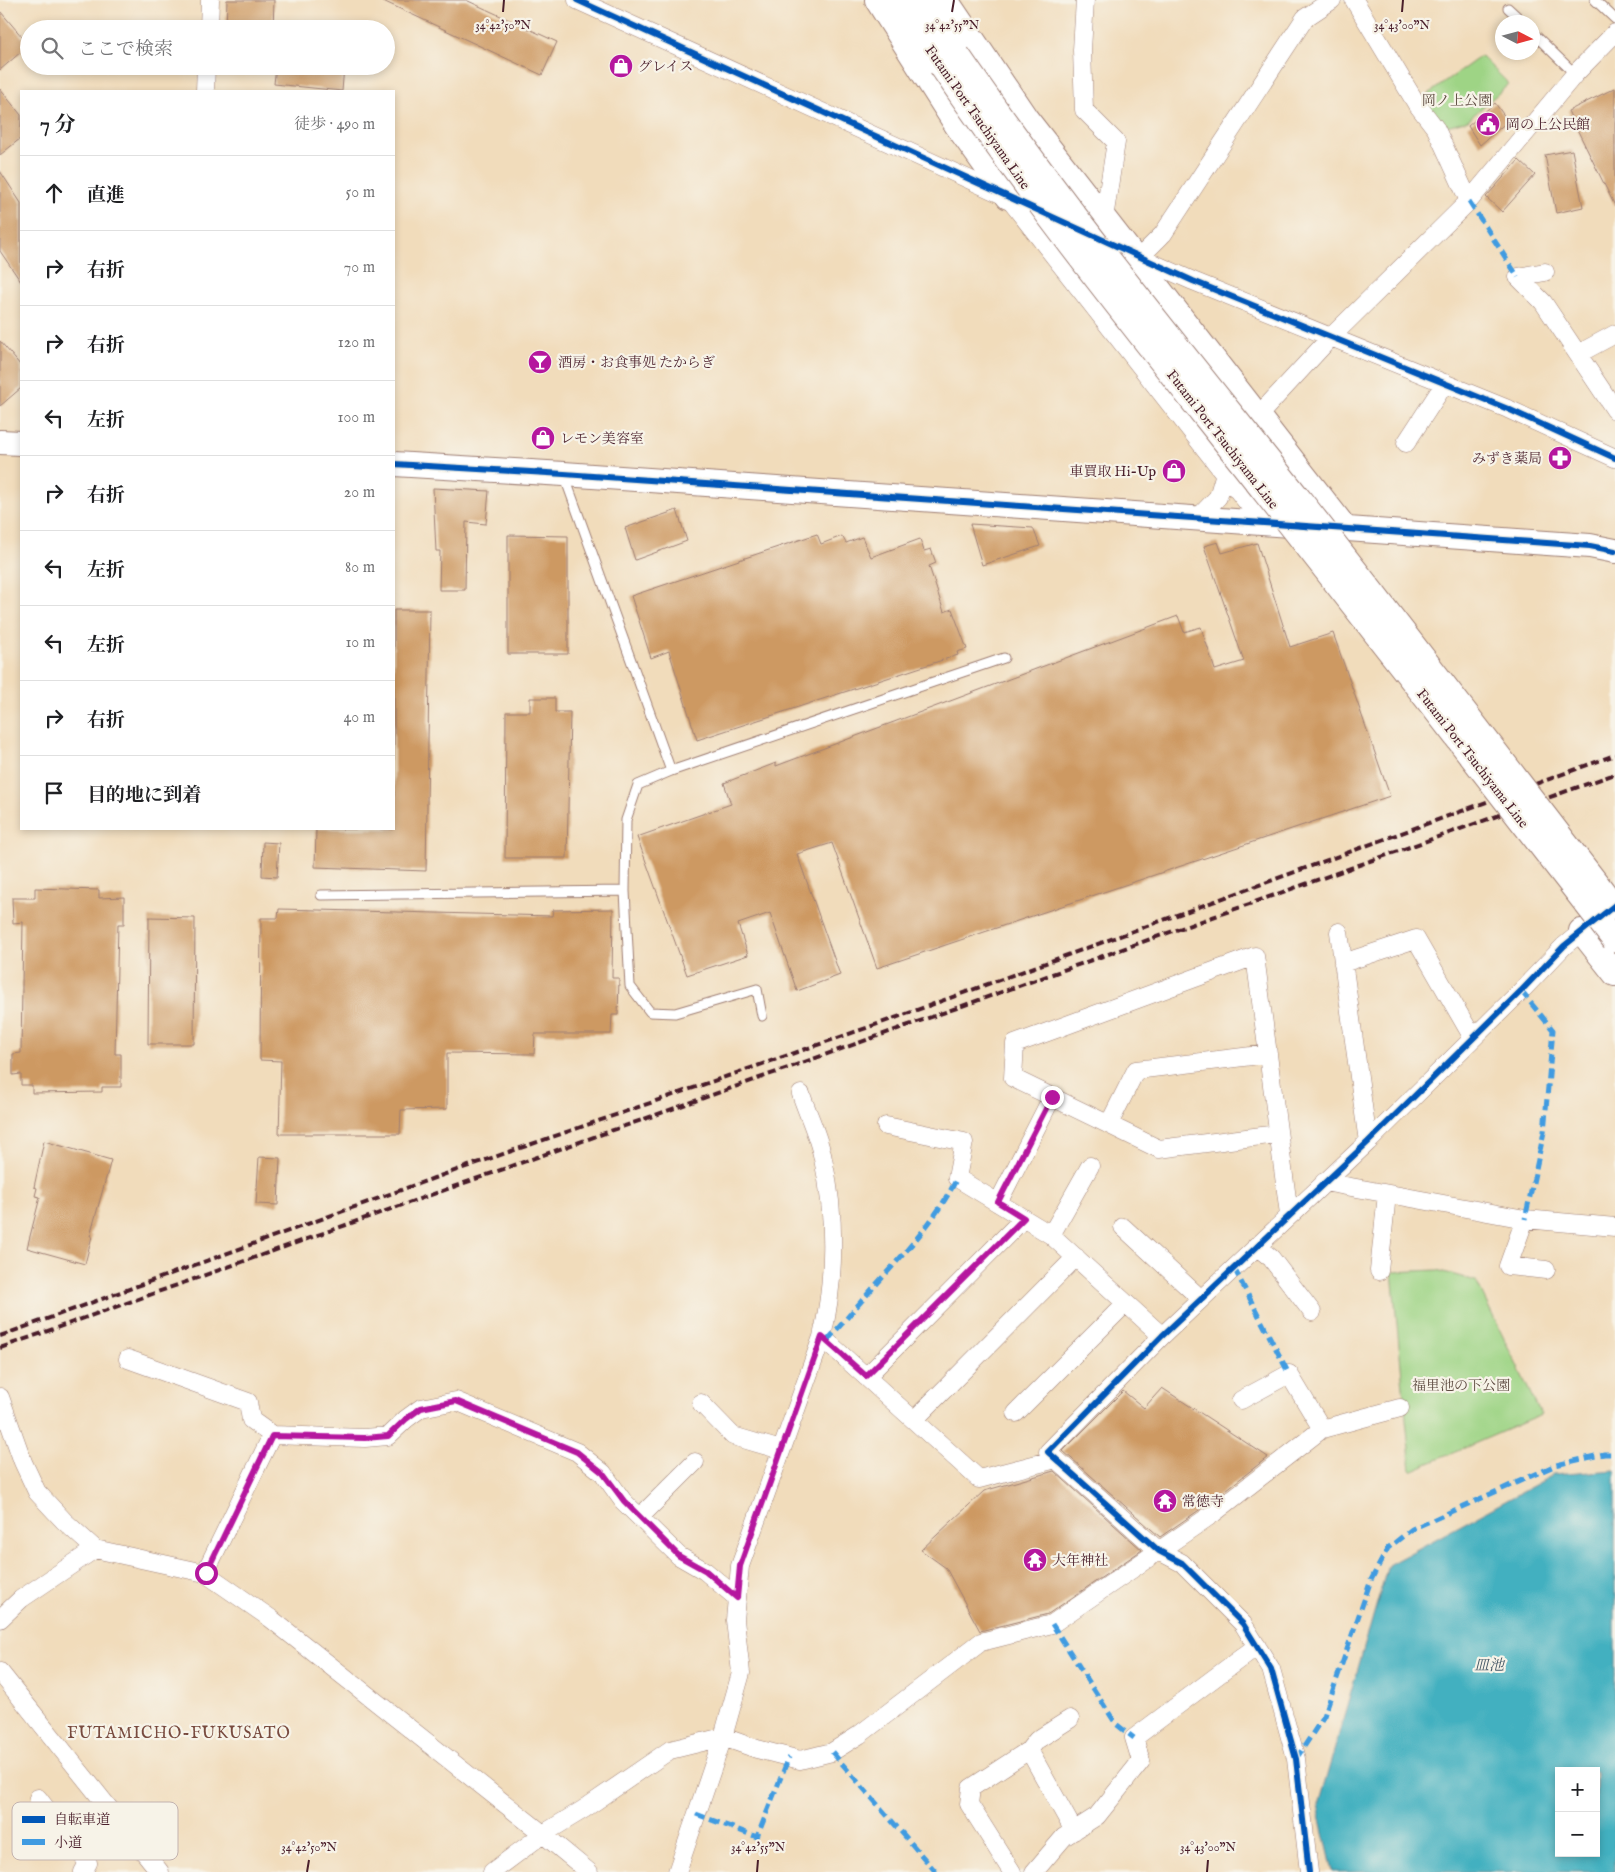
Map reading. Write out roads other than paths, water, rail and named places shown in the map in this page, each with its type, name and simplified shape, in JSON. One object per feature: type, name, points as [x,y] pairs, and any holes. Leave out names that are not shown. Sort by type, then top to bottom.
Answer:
[{"type":"main road","points":[[877,0],[957,126],[1008,198]]},
{"type":"main road","name":"Futami Port Tsuchiyama Line","points":[[898,0],[1001,117],[1115,267],[1321,526],[1615,906]]},
{"type":"main road","name":"Futami Port Tsuchiyama Line","points":[[923,0],[950,60],[992,141],[1075,252],[1615,940]]},
{"type":"main road","points":[[946,0],[1026,118],[1135,255],[1346,529]]},
{"type":"main road","points":[[0,442],[20,443]]},
{"type":"main road","points":[[395,464],[564,474],[1590,546],[1615,551]]},
{"type":"main road","points":[[1581,931],[1615,974]]},
{"type":"street","points":[[209,20],[210,0]]},
{"type":"street","points":[[577,0],[1135,255],[1331,338],[1508,408],[1615,458]]},
{"type":"street","points":[[1085,0],[1082,50],[1084,110],[1116,142],[1104,218]]},
{"type":"street","points":[[1135,255],[1163,234],[1305,18],[1332,0]]},
{"type":"street","points":[[1354,0],[1416,103],[1436,129],[1469,201]]},
{"type":"street","points":[[1197,518],[1218,497],[1225,473],[1258,416],[1331,338],[1469,201],[1575,74],[1615,33]]},
{"type":"street","points":[[205,90],[206,75]]},
{"type":"street","points":[[1008,198],[1264,524]]},
{"type":"street","points":[[1545,272],[1518,278],[1543,302],[1615,410]]},
{"type":"street","points":[[1578,354],[1615,334]]},
{"type":"street","points":[[1406,443],[1445,384]]},
{"type":"street","points":[[1305,1869],[1296,1759],[1272,1668],[1242,1624],[1182,1563],[1159,1551],[1048,1452],[1162,1336],[1289,1214],[1368,1142],[1564,946],[1615,906]]},
{"type":"street","points":[[1339,932],[1368,1142]]},
{"type":"street","points":[[1343,963],[1416,938],[1473,1038]]},
{"type":"street","points":[[1278,1134],[1159,1149],[1013,1078],[1015,1044],[1255,956],[1289,1214]]},
{"type":"street","points":[[1110,1124],[1136,1070],[1268,1054]]},
{"type":"street","points":[[676,1872],[723,1737],[741,1673],[735,1620],[740,1566],[822,1337],[826,1320],[834,1237],[823,1158],[801,1094]]},
{"type":"street","points":[[998,1202],[1052,1097]]},
{"type":"street","points":[[886,1126],[964,1142],[957,1178],[1051,1235],[1162,1336]]},
{"type":"street","points":[[1051,1235],[1090,1166]]},
{"type":"street","points":[[1324,1182],[1525,1218],[1615,1227]]},
{"type":"street","points":[[1379,1271],[1387,1194]]},
{"type":"street","points":[[866,1376],[1024,1218]]},
{"type":"street","points":[[1525,1218],[1508,1266],[1546,1270]]},
{"type":"street","points":[[1123,1227],[1200,1299]]},
{"type":"street","points":[[1256,1246],[1271,1258],[1312,1312]]},
{"type":"street","points":[[914,1420],[1076,1257]]},
{"type":"street","points":[[1016,1413],[1126,1303]]},
{"type":"street","points":[[822,1337],[979,1478],[1056,1459]]},
{"type":"street","points":[[128,1359],[248,1402],[251,1420],[272,1436],[365,1438],[388,1436],[421,1408],[456,1401],[577,1452],[603,1473],[624,1501],[679,1556],[706,1571],[737,1598]]},
{"type":"street","points":[[1241,1400],[1288,1374],[1322,1429]]},
{"type":"street","points":[[0,1397],[23,1462],[37,1492],[64,1521],[95,1549],[206,1573],[270,1618],[543,1834],[588,1872]]},
{"type":"street","points":[[701,1403],[733,1436],[781,1450]]},
{"type":"street","points":[[492,1872],[543,1834],[584,1809],[670,1750],[723,1737],[757,1750],[800,1760],[832,1752],[859,1735],[981,1642],[1052,1624],[1214,1513],[1322,1429],[1400,1408]]},
{"type":"street","points":[[206,1573],[272,1436]]},
{"type":"street","points":[[640,1517],[695,1462]]},
{"type":"street","points":[[0,1619],[21,1599],[95,1549]]},
{"type":"street","points":[[1034,1872],[1064,1837],[1097,1816],[1141,1761],[1134,1738],[1257,1646]]},
{"type":"street","points":[[0,1672],[104,1802]]},
{"type":"street","points":[[1012,1872],[969,1804],[971,1788],[1028,1750],[1037,1740],[1070,1719]]},
{"type":"street","points":[[1028,1750],[1074,1831]]},
{"type":"street","points":[[38,1798],[41,1802]]},
{"type":"street","points":[[83,1872],[88,1863],[86,1860]]},
{"type":"street","points":[[150,1860],[160,1872]]},
{"type":"lane","points":[[1595,0],[1615,20]]},
{"type":"lane","points":[[1508,8],[1516,15]]},
{"type":"lane","points":[[1540,40],[1575,74]]},
{"type":"lane","points":[[564,474],[671,771]]},
{"type":"lane","points":[[762,1016],[757,989],[675,1013],[650,1012],[630,986],[625,891],[626,820],[638,785],[671,771],[1004,658]]},
{"type":"lane","points":[[321,894],[625,891]]},
{"type":"water","name":"皿池","points":[[1615,1470],[1615,1872],[1333,1872],[1318,1806],[1388,1565],[1553,1475]]},
{"type":"railway","points":[[0,1336],[434,1178],[895,1018],[1615,755]]},
{"type":"railway","points":[[0,1348],[1615,774]]},
{"type":"place","name":"グレイス","points":[[621,66]]},
{"type":"place","name":"岡の上公民館","points":[[1488,124]]},
{"type":"place","name":"酒房・お食事処 たからぎ","points":[[540,362]]},
{"type":"place","name":"レモン美容室","points":[[543,438]]},
{"type":"place","name":"みずき薬局","points":[[1560,458]]},
{"type":"place","name":"車買取 Hi-Up","points":[[1174,471]]},
{"type":"place","name":"常徳寺","points":[[1165,1501]]},
{"type":"place","name":"大年神社","points":[[1035,1560]]},
{"type":"district","name":"FUTAMICHO-FUKUSATO","points":[[179,1732]]},
{"type":"park label","name":"岡ノ上公園","points":[[1457,100]]},
{"type":"park label","name":"福里池の下公園","points":[[1461,1385]]}]
